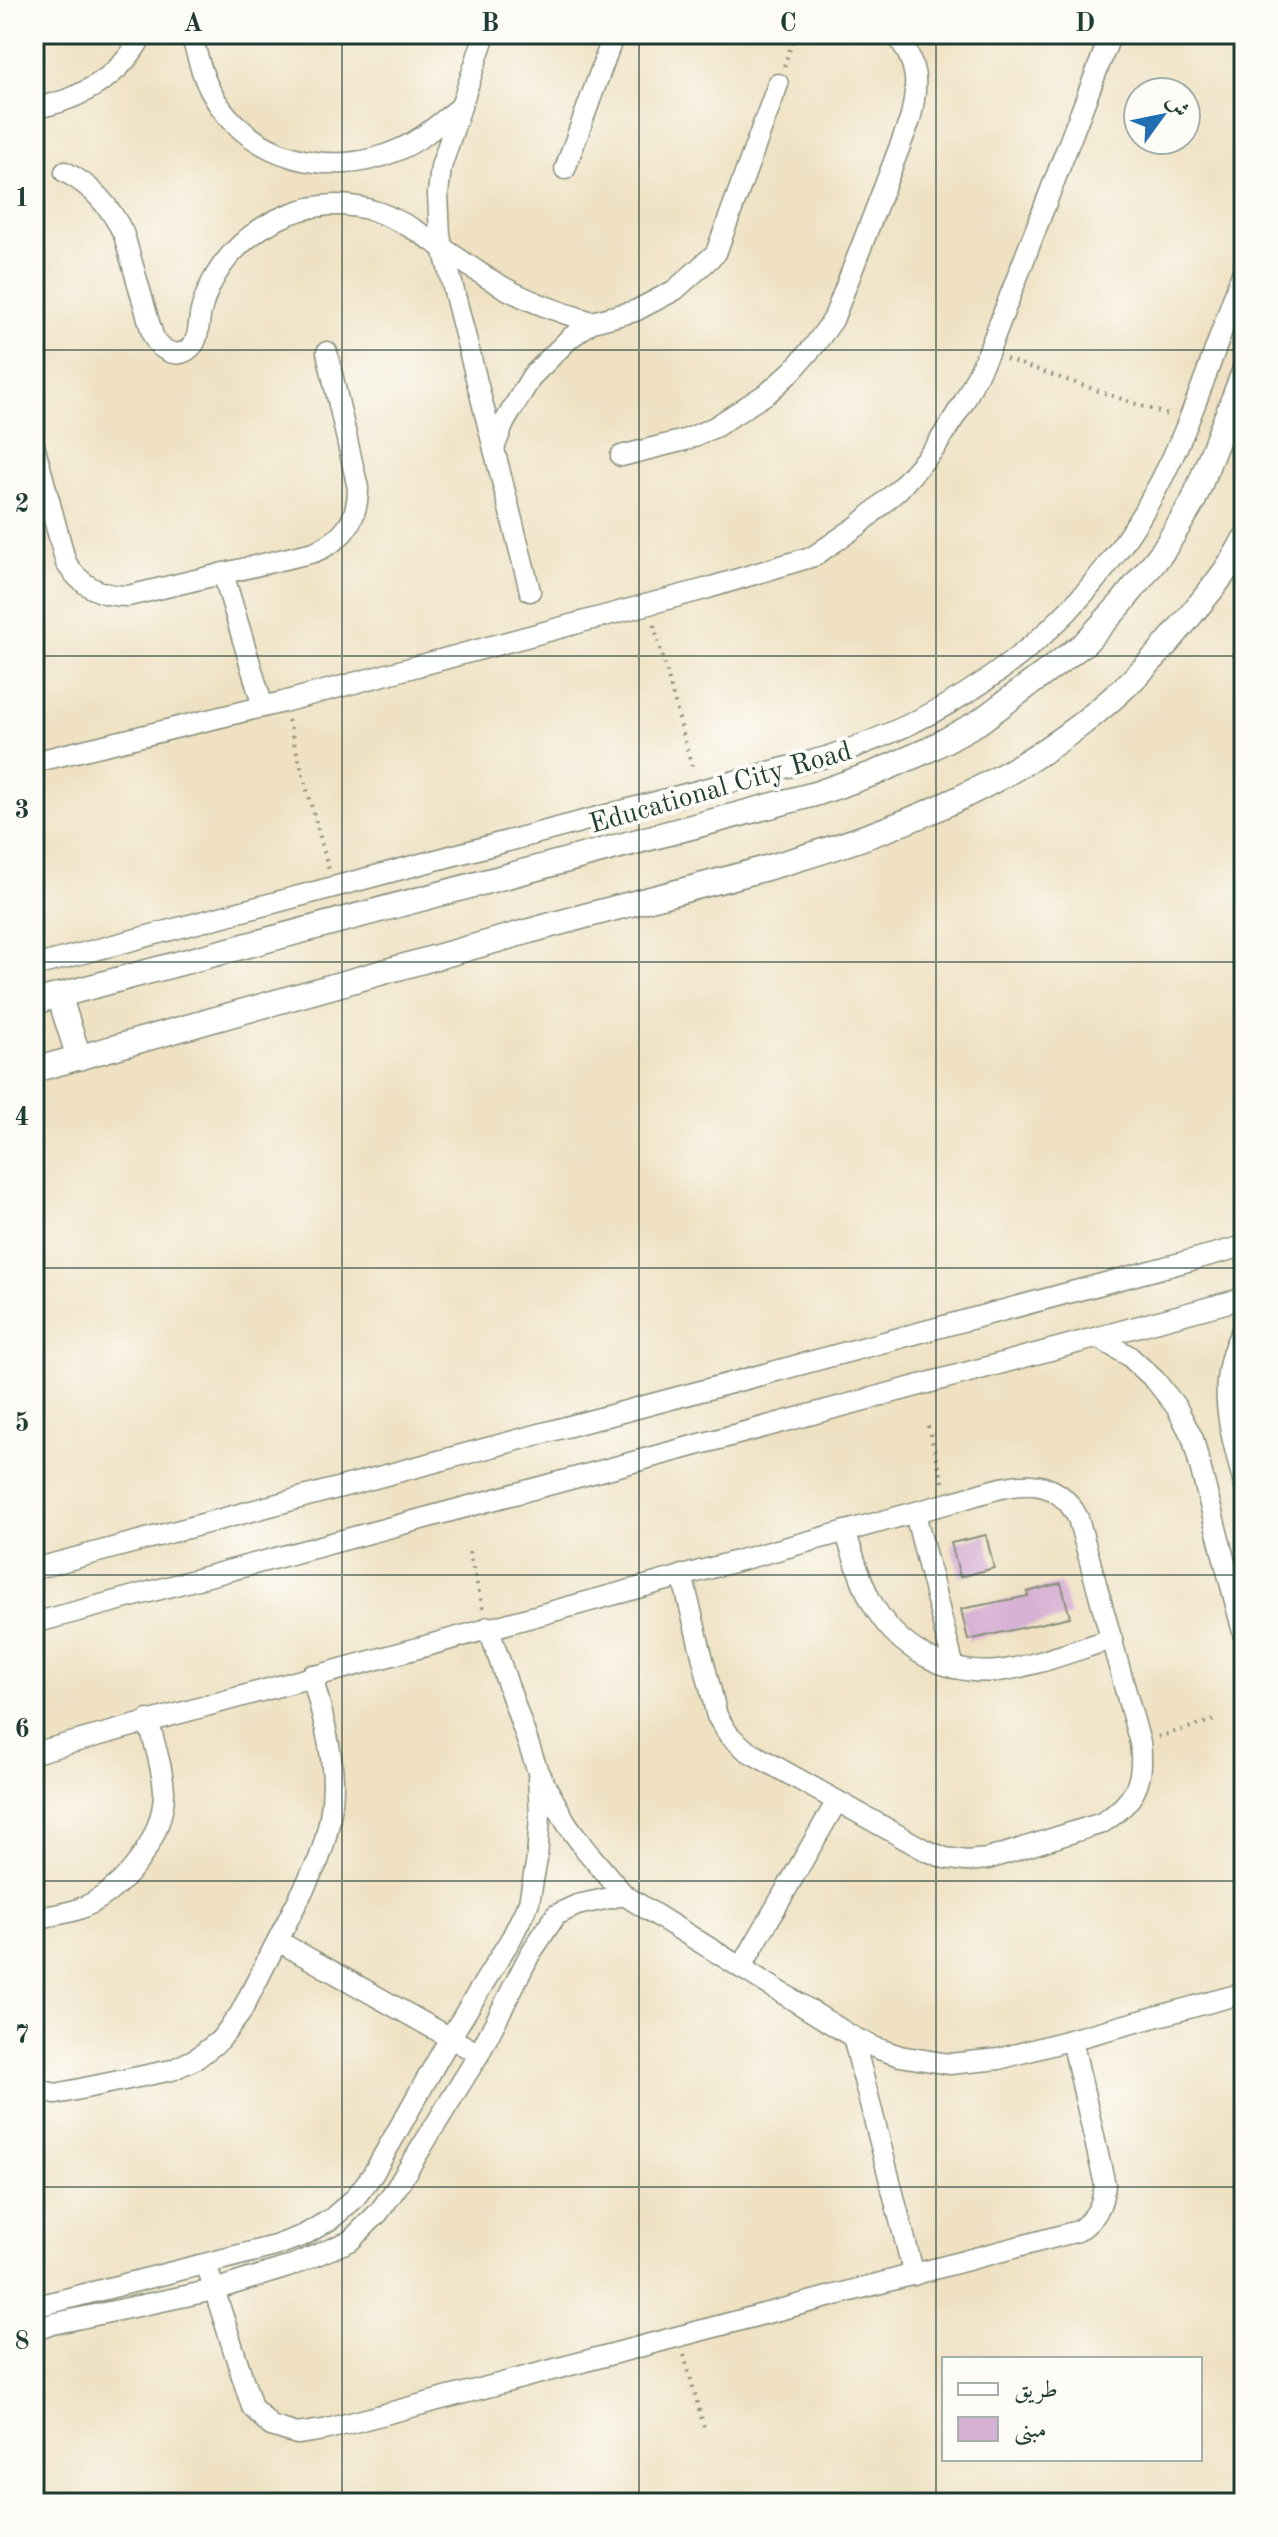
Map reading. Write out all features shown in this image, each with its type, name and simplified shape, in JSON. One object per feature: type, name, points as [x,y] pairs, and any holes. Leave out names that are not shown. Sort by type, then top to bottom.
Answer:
[{"type":"street","points":[[34,108],[70,99],[103,81],[129,55],[143,34]]},
{"type":"street","points":[[191,34],[210,90],[235,124],[268,148],[305,161],[343,164],[381,157],[416,141],[460,107]]},
{"type":"street","points":[[485,34],[441,167],[438,194],[440,236],[530,591]]},
{"type":"street","points":[[565,169],[614,34]]},
{"type":"street","points":[[621,456],[685,440],[743,411],[793,370],[833,320],[916,97],[916,74],[908,51],[896,34]]},
{"type":"street","points":[[34,762],[273,705],[814,556],[859,525],[899,489],[935,448],[964,402],[988,353],[1111,34]]},
{"type":"street","points":[[494,448],[504,423],[532,376],[550,356],[592,322],[656,301],[690,279],[716,253],[778,84]]},
{"type":"street","points":[[65,172],[100,197],[118,221],[153,336],[162,349],[169,352],[178,353],[192,346],[207,292],[227,258],[255,231],[291,213],[330,206],[369,210],[404,222],[470,267],[528,300],[592,322]]},
{"type":"street","points":[[34,966],[861,746],[929,717],[992,678],[1061,619],[1109,561],[1150,498],[1188,421],[1244,268]]},
{"type":"street","points":[[34,445],[61,550],[74,576],[99,592],[128,596],[327,547],[339,539],[355,516],[358,488],[327,352]]},
{"type":"street","name":"Educational City Road","points":[[34,1002],[815,794],[928,750],[979,722],[1049,672],[1085,643],[1120,605],[1163,551],[1193,502],[1244,372]]},
{"type":"street","points":[[34,1070],[561,922],[795,861],[890,830],[939,809],[1021,766],[1074,729],[1143,672],[1222,575],[1244,540]]},
{"type":"street","points":[[223,573],[273,705]]},
{"type":"street","points":[[59,995],[79,1058]]},
{"type":"street","points":[[34,1569],[1244,1246]]},
{"type":"street","points":[[34,1623],[1244,1298]]},
{"type":"street","points":[[1244,1327],[1230,1360],[1226,1414],[1244,1484]]},
{"type":"street","points":[[1099,1338],[1129,1356],[1155,1380],[1177,1408],[1193,1439],[1244,1636]]},
{"type":"street","points":[[34,1753],[488,1627],[949,1503],[1035,1483],[1062,1494],[1078,1518],[1140,1743],[1143,1762],[1131,1798],[1118,1813],[1102,1823],[988,1859],[966,1861],[945,1858],[925,1850],[746,1750],[729,1735],[717,1716],[682,1575]]},
{"type":"street","points":[[915,1513],[954,1668]]},
{"type":"street","points":[[845,1531],[870,1599],[884,1623],[904,1643],[927,1658],[977,1672],[1001,1670],[1112,1639]]},
{"type":"street","points":[[488,1627],[538,1772],[567,1824],[624,1895],[853,2037],[900,2056],[949,2064],[999,2059],[1244,1993]]},
{"type":"street","points":[[34,2089],[56,2094],[172,2070],[197,2058],[220,2040],[240,2014],[319,1859],[329,1832],[334,1804],[334,1776],[312,1675]]},
{"type":"street","points":[[34,1919],[78,1909],[101,1897],[122,1880],[146,1847],[161,1815],[164,1793],[148,1720]]},
{"type":"street","points":[[34,2307],[275,2246],[304,2235],[331,2219],[354,2199],[373,2174],[512,1937],[529,1902],[537,1859],[540,1815],[538,1772]]},
{"type":"street","points":[[741,1968],[837,1801]]},
{"type":"street","points":[[34,2331],[52,2324],[214,2290],[288,2267],[350,2241],[379,2212],[397,2187],[479,2054],[530,1954],[556,1915],[577,1905],[624,1895]]},
{"type":"street","points":[[278,1941],[479,2054]]},
{"type":"street","points":[[853,2037],[914,2275]]},
{"type":"street","points":[[206,2264],[252,2407],[271,2426],[297,2434],[324,2430],[680,2338],[1078,2231],[1093,2220],[1103,2204],[1105,2185],[1072,2040]]},
{"type":"path","points":[[778,84],[795,34]]},
{"type":"path","points":[[988,353],[1188,421]]},
{"type":"path","points":[[648,603],[698,791]]},
{"type":"path","points":[[273,705],[334,887]]},
{"type":"path","points":[[928,1426],[949,1503]]},
{"type":"path","points":[[469,1552],[488,1627]]},
{"type":"path","points":[[1140,1743],[1218,1719]]},
{"type":"path","points":[[680,2338],[704,2427]]},
{"type":"building","points":[[986,1535],[994,1568],[960,1577],[951,1543]]},
{"type":"building","points":[[1061,1583],[1070,1617],[968,1640],[961,1609],[1028,1596],[1027,1592]]}]
